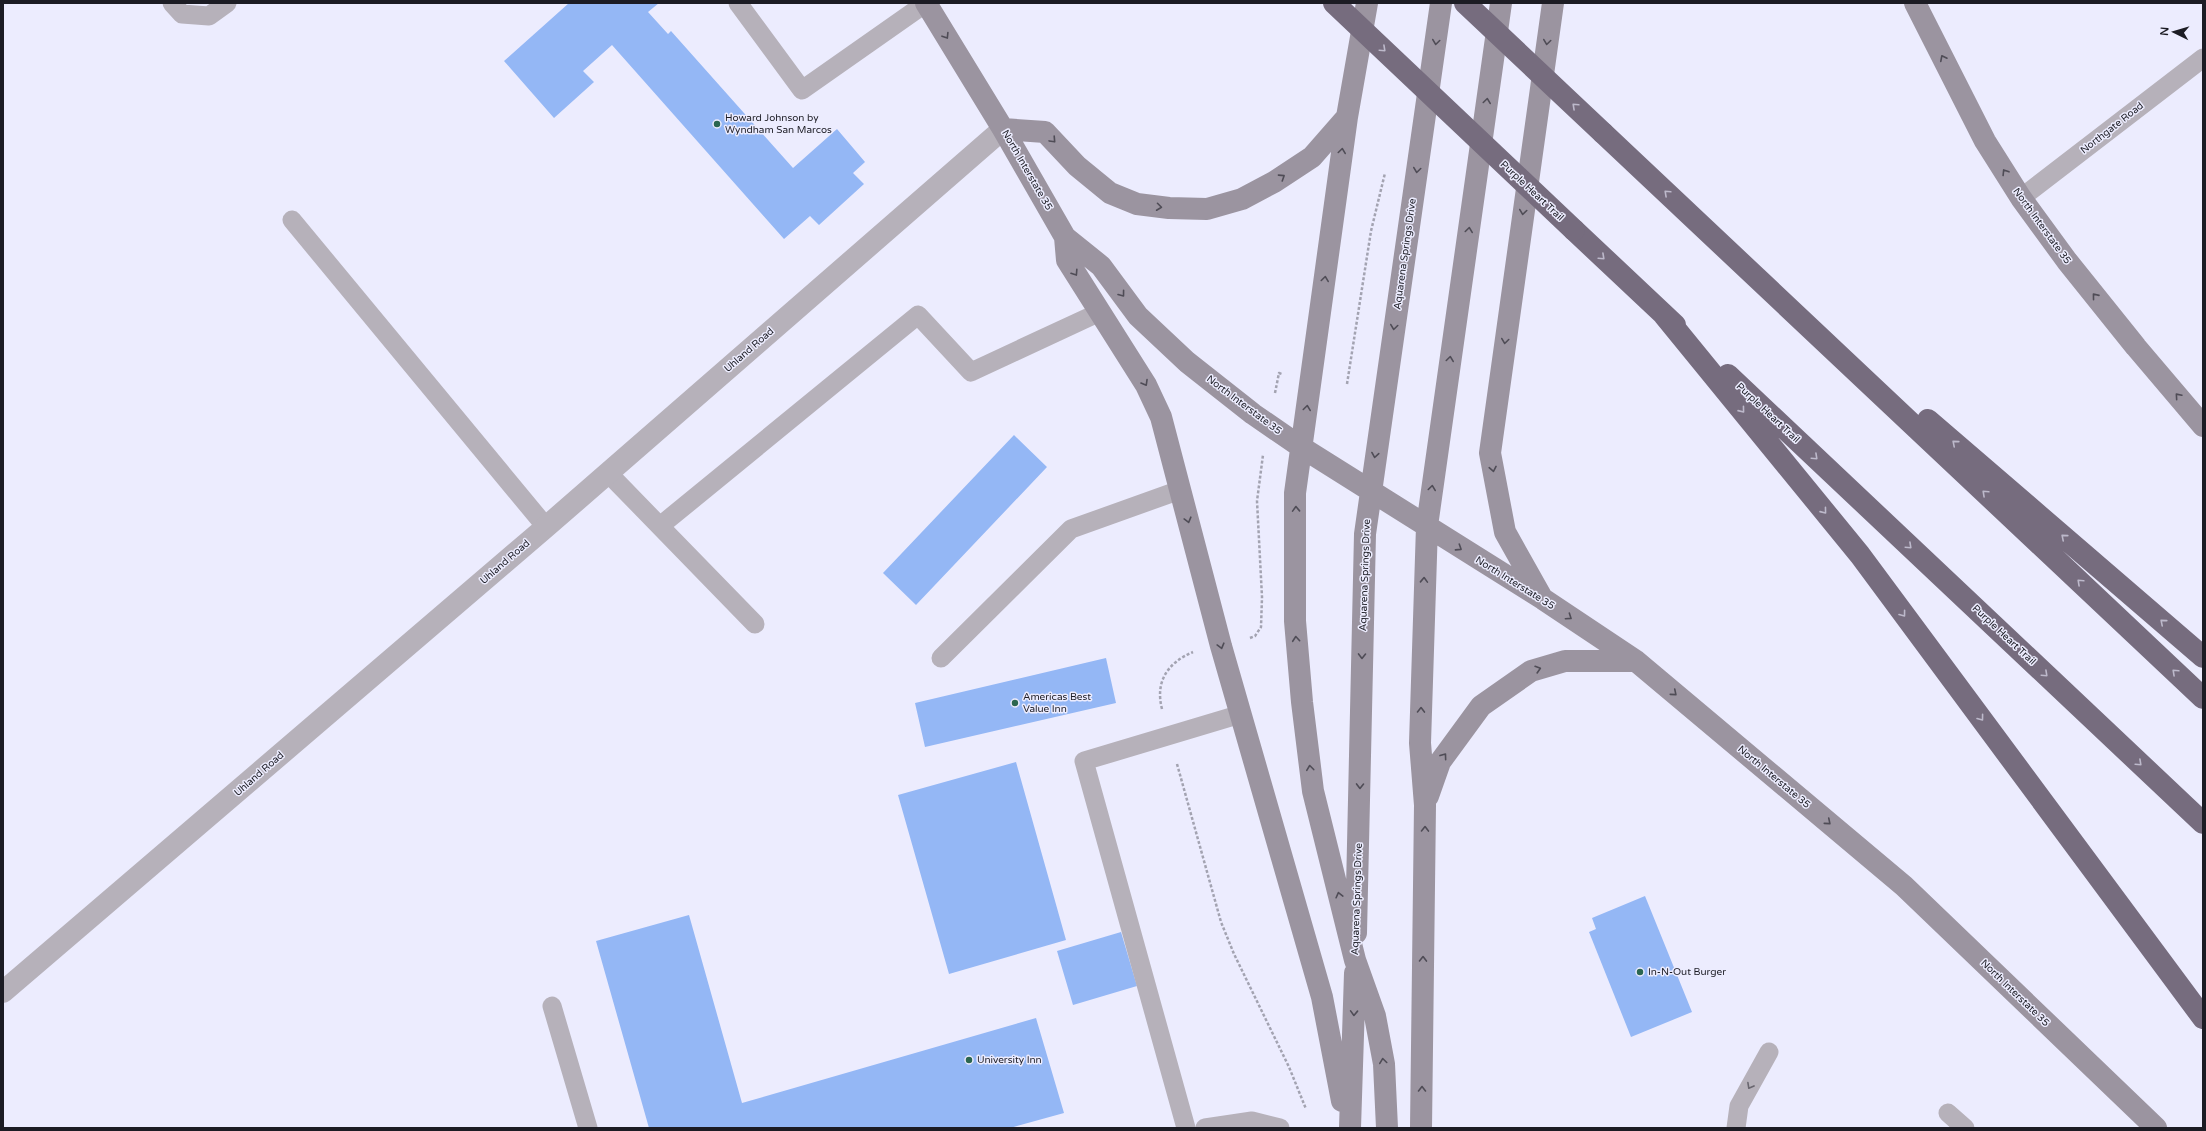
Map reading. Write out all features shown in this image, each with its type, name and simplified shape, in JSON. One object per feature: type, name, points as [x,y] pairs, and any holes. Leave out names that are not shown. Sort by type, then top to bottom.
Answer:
[{"type":"highway","name":"Purple Heart Trail","points":[[1334,3],[2203,823]]},
{"type":"highway","points":[[1465,3],[2203,698]]},
{"type":"highway","points":[[1691,216],[2203,657]]},
{"type":"highway","points":[[1664,315],[1860,555],[2203,1018]]},
{"type":"main road","name":"North Interstate 35","points":[[926,3],[1004,129],[1065,237],[1101,266],[1138,316],[1187,362],[1253,414],[1301,447],[1543,599],[1636,661],[1904,886],[2156,1128]]},
{"type":"main road","points":[[1367,3],[1347,117],[1295,493],[1295,621],[1302,702],[1313,791],[1355,960],[1375,1016],[1384,1064],[1387,1128]]},
{"type":"main road","name":"Aquarena Springs Drive","points":[[1350,1128],[1365,534],[1370,491],[1442,3]]},
{"type":"main road","points":[[1422,1128],[1425,805],[1420,743],[1427,526],[1501,3]]},
{"type":"main road","points":[[1543,599],[1505,532],[1490,454],[1553,3]]},
{"type":"main road","name":"North Interstate 35","points":[[1915,4],[1985,141],[2021,198],[2067,261],[2131,341],[2203,426]]},
{"type":"main road","points":[[1004,129],[1045,132],[1092,179],[1110,193],[1137,204],[1169,208],[1208,209],[1242,199],[1274,182],[1312,157],[1347,117]]},
{"type":"main road","points":[[1065,237],[1066,260],[1146,385],[1161,417],[1221,646],[1322,997],[1347,1128]]},
{"type":"main road","points":[[1425,805],[1440,762],[1481,706],[1531,671],[1565,661],[1636,661]]},
{"type":"street","name":"Uhland Road","points":[[3,992],[546,527],[1004,129]]},
{"type":"lane","points":[[172,3],[182,14],[209,16],[227,3]]},
{"type":"lane","points":[[738,3],[802,90],[926,3]]},
{"type":"lane","name":"Northgate Road","points":[[2021,198],[2203,58]]},
{"type":"lane","points":[[292,220],[546,527]]},
{"type":"lane","points":[[660,526],[918,315],[971,372],[1100,312]]},
{"type":"lane","points":[[608,473],[755,624]]},
{"type":"lane","points":[[941,658],[1071,529],[1180,490]]},
{"type":"lane","points":[[1186,1128],[1084,761],[1241,714]]},
{"type":"lane","points":[[552,1006],[588,1128]]},
{"type":"lane","points":[[1736,1128],[1739,1106],[1769,1052]]},
{"type":"lane","points":[[1948,1113],[1964,1128]]},
{"type":"lane","points":[[1205,1128],[1252,1121],[1280,1128]]},
{"type":"path","points":[[1347,384],[1371,231],[1386,169]]},
{"type":"path","points":[[1243,641],[1255,636],[1261,627],[1262,597],[1258,502],[1263,455]]},
{"type":"path","points":[[1163,713],[1159,698],[1160,685],[1167,670],[1181,657],[1200,649]]},
{"type":"path","points":[[1178,764],[1221,922],[1234,954],[1289,1068],[1306,1109]]},
{"type":"building","name":"Howard Johnson by Wyndham San Marcos","points":[[569,3],[659,3],[648,12],[668,34],[671,31],[793,168],[837,129],[865,162],[853,173],[864,184],[819,225],[810,216],[784,239],[612,45],[583,71],[594,82],[554,118],[504,61]]},
{"type":"building","points":[[1014,435],[1047,467],[916,605],[883,573]]},
{"type":"building","name":"Americas Best Value Inn","points":[[1106,658],[1116,703],[925,747],[915,703]]},
{"type":"building","points":[[1016,762],[1066,940],[949,974],[898,795]]},
{"type":"building","name":"In-N-Out Burger","points":[[1645,896],[1692,1012],[1631,1037],[1589,932],[1596,929],[1592,918]]},
{"type":"building","name":"University Inn","points":[[689,915],[742,1103],[1036,1018],[1064,1113],[1010,1128],[649,1128],[596,941]]},
{"type":"building","points":[[1121,932],[1137,986],[1073,1005],[1057,951]]},
{"type":"place","name":"Howard Johnson by Wyndham San Marcos","points":[[717,124]]},
{"type":"place","name":"Americas Best Value Inn","points":[[1015,703]]},
{"type":"place","name":"In-N-Out Burger","points":[[1640,972]]},
{"type":"place","name":"University Inn","points":[[969,1060]]}]
